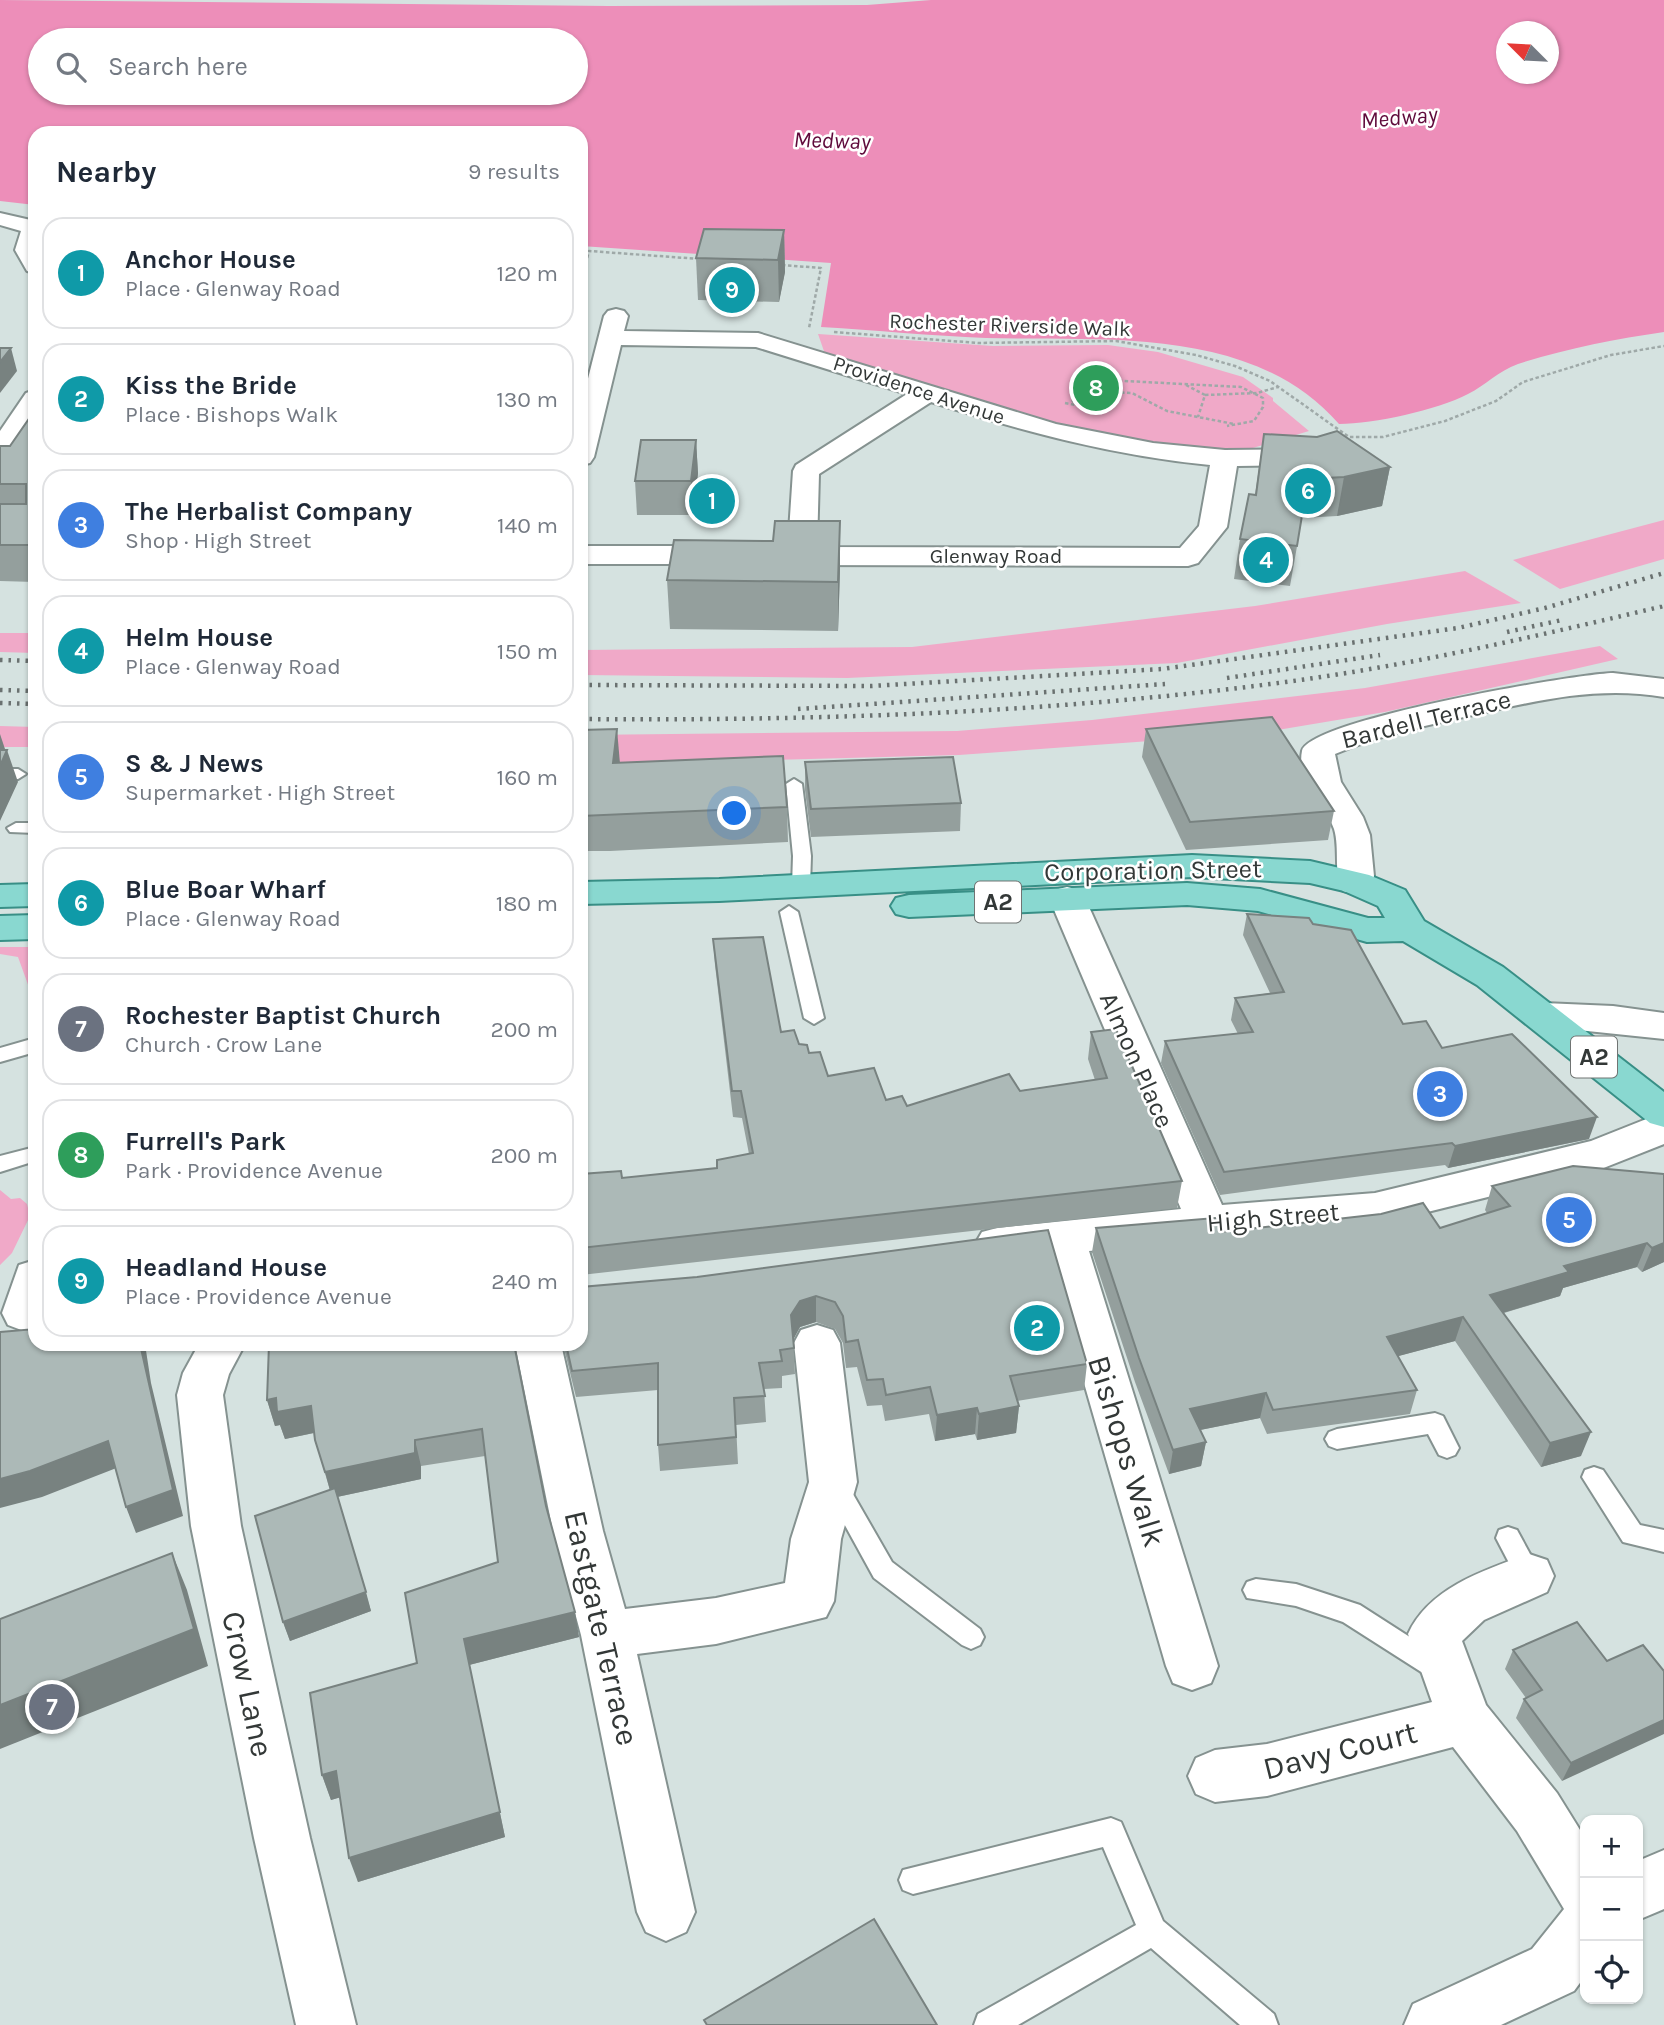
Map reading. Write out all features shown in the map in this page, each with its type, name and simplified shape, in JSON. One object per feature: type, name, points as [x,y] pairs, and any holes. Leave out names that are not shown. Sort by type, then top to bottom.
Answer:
[{"type":"main road","name":"Corporation Street","points":[[588,918],[1192,866],[1289,869],[1356,883],[1392,898],[1410,929],[1490,976],[1659,1106]]},
{"type":"main road","name":"Corporation Street","points":[[588,893],[795,899],[1067,898],[1187,894],[1236,896],[1302,909],[1367,930],[1410,929]]},
{"type":"main road","points":[[0,896],[28,895]]},
{"type":"main road","points":[[0,928],[28,927]]},
{"type":"street","points":[[0,219],[28,227]]},
{"type":"street","name":"Providence Avenue","points":[[588,429],[614,327],[758,340],[1076,437],[1153,451],[1225,458]]},
{"type":"street","points":[[802,556],[806,471],[927,393]]},
{"type":"street","points":[[0,452],[28,409]]},
{"type":"street","points":[[1225,458],[1339,457]]},
{"type":"street","name":"Glenway Road","points":[[588,555],[1188,557],[1206,539],[1213,527],[1225,458]]},
{"type":"street","name":"Bardell Terrace","points":[[1356,883],[1357,852],[1350,826],[1316,769],[1319,749],[1356,731],[1540,691],[1587,683],[1650,686]]},
{"type":"street","name":"Almon Place","points":[[1067,898],[1208,1222]]},
{"type":"street","points":[[1544,1016],[1613,1018],[1664,1026]]},
{"type":"street","name":"High Street","points":[[954,1250],[1063,1236],[1375,1209],[1601,1154],[1659,1106]]},
{"type":"street","name":"Bishops Walk","points":[[1063,1236],[1192,1666]]},
{"type":"street","points":[[607,1635],[716,1621],[808,1601],[816,1539],[833,1482],[817,1343]]},
{"type":"street","name":"Crow Lane","points":[[218,1351],[206,1373],[200,1395],[216,1526],[282,1838],[326,2025]]},
{"type":"street","name":"Eastgate Terrace","points":[[539,1351],[578,1531],[607,1635],[666,1912]]},
{"type":"street","points":[[1519,1557],[1434,1634],[1456,1697],[1537,1812],[1580,1881]]},
{"type":"street","name":"Davy Court","points":[[1215,1776],[1267,1770],[1456,1697]]},
{"type":"street","points":[[1643,1889],[1664,1878]]},
{"type":"street","points":[[1434,2025],[1553,1970],[1580,1935]]},
{"type":"lane","points":[[0,774],[18,774]]},
{"type":"lane","points":[[794,784],[802,856],[795,899],[814,1018]]},
{"type":"lane","points":[[16,828],[28,828]]},
{"type":"lane","points":[[0,1055],[28,1047]]},
{"type":"lane","points":[[0,1164],[28,1156]]},
{"type":"lane","points":[[1337,1439],[1435,1423],[1447,1448]]},
{"type":"lane","points":[[1594,1477],[1632,1534],[1664,1541]]},
{"type":"lane","points":[[833,1482],[883,1570],[971,1637]]},
{"type":"lane","points":[[1256,1590],[1296,1595],[1351,1613],[1456,1697]]},
{"type":"lane","points":[[913,1880],[1111,1832],[1153,1931],[1263,2025]]},
{"type":"lane","points":[[989,2025],[1153,1931]]},
{"type":"path","points":[[588,255],[589,251],[712,260]]},
{"type":"path","points":[[780,265],[821,268],[809,328],[817,331]]},
{"type":"path","name":"Rochester Riverside Walk","points":[[830,332],[978,343],[1116,341],[1196,355],[1235,366],[1278,387],[1349,437],[1383,436],[1446,421],[1496,401],[1523,382],[1611,355],[1664,346]]},
{"type":"path","points":[[1072,402],[1084,391],[1106,380],[1241,387],[1264,399],[1256,419],[1216,427]]},
{"type":"path","points":[[1186,384],[1205,395],[1257,393],[1278,387]]},
{"type":"path","points":[[1084,391],[1132,393],[1167,411],[1235,425]]},
{"type":"path","points":[[1198,417],[1205,395]]},
{"type":"path","points":[[1056,404],[1072,402],[1095,410]]},
{"type":"shaded area","points":[[818,334],[993,346],[1108,345],[1158,352],[1243,377],[1273,398],[1273,401],[1309,431],[1223,457],[1056,425],[825,354]]},
{"type":"shaded area","points":[[1664,520],[1664,559],[1560,589],[1513,560]]},
{"type":"shaded area","points":[[1465,571],[1521,603],[1387,624],[1177,663],[847,678],[588,675],[588,650],[912,647],[1255,606]]},
{"type":"shaded area","points":[[0,633],[28,633],[28,653],[0,652]]},
{"type":"shaded area","points":[[1600,646],[1618,659],[1385,712],[1260,733],[959,755],[588,765],[588,735],[957,731],[1092,720],[1365,688]]},
{"type":"shaded area","points":[[0,726],[28,727],[28,747],[0,747]]},
{"type":"shaded area","points":[[0,947],[28,947],[28,985],[18,957],[0,954]]},
{"type":"shaded area","points":[[0,1190],[11,1199],[20,1198],[27,1204],[28,1220],[12,1253],[0,1265]]},
{"type":"water","name":"Medway","points":[[0,0],[609,6],[867,5],[931,0],[1664,0],[1664,332],[1590,345],[1518,364],[1455,400],[1423,411],[1370,422],[1339,424],[1304,392],[1264,369],[1220,354],[1174,345],[1126,340],[986,338],[821,327],[831,263],[588,246],[588,126],[28,126],[28,204],[0,201]]},
{"type":"building","points":[[704,229],[784,230],[778,260],[696,258]]},
{"type":"building","points":[[0,348],[11,348],[0,362]]},
{"type":"building","points":[[28,420],[28,545],[0,545],[0,504],[26,504],[26,484],[0,484],[0,446],[10,446]]},
{"type":"building","points":[[1337,431],[1390,467],[1344,477],[1308,479],[1297,546],[1240,539],[1249,494],[1256,495],[1264,434],[1317,437]]},
{"type":"building","points":[[641,440],[696,440],[691,481],[635,481]]},
{"type":"building","points":[[775,521],[840,521],[838,582],[667,580],[674,540],[773,541]]},
{"type":"building","points":[[1272,717],[1334,811],[1190,822],[1146,729]]},
{"type":"building","points":[[617,729],[613,763],[783,756],[787,807],[588,816],[588,730]]},
{"type":"building","points":[[0,750],[7,750],[0,766]]},
{"type":"building","points":[[953,757],[961,803],[811,809],[805,762]]},
{"type":"building","points":[[1247,914],[1309,918],[1313,924],[1351,930],[1403,1024],[1426,1021],[1442,1048],[1512,1034],[1597,1117],[1455,1146],[1452,1143],[1224,1172],[1165,1041],[1253,1032],[1235,998],[1284,992]]},
{"type":"building","points":[[763,937],[781,1032],[794,1030],[799,1044],[807,1045],[809,1053],[820,1052],[828,1076],[874,1068],[886,1100],[902,1096],[907,1106],[1009,1074],[1020,1091],[1107,1078],[1091,1032],[1116,1029],[1182,1181],[588,1247],[588,1173],[621,1171],[622,1178],[717,1168],[717,1160],[753,1153],[741,1091],[732,1091],[713,939]]},
{"type":"building","points":[[1573,1166],[1664,1174],[1664,1243],[1652,1248],[1647,1243],[1564,1266],[1569,1272],[1490,1295],[1591,1432],[1550,1443],[1463,1317],[1387,1337],[1417,1390],[1273,1410],[1266,1393],[1190,1409],[1206,1442],[1173,1450],[1096,1228],[1215,1218],[1221,1232],[1381,1214],[1423,1203],[1440,1228],[1510,1206],[1492,1186]]},
{"type":"building","points":[[1048,1230],[1087,1364],[1010,1376],[1019,1406],[979,1414],[977,1408],[937,1415],[930,1387],[886,1395],[883,1379],[867,1380],[858,1340],[846,1342],[843,1316],[835,1302],[816,1296],[800,1301],[791,1315],[794,1348],[780,1350],[782,1361],[759,1363],[765,1396],[734,1398],[736,1437],[658,1445],[658,1363],[572,1371],[568,1351],[588,1351],[588,1286],[697,1277]]},
{"type":"building","points":[[28,1330],[28,1351],[142,1351],[173,1490],[126,1507],[108,1441],[30,1471],[0,1479],[0,1332]]},
{"type":"building","points":[[269,1351],[515,1351],[546,1506],[575,1612],[464,1639],[500,1812],[349,1858],[336,1771],[322,1775],[310,1693],[417,1663],[405,1593],[498,1562],[482,1429],[415,1440],[415,1453],[325,1472],[315,1440],[311,1406],[277,1412],[276,1398],[267,1400]]},
{"type":"building","points":[[335,1488],[366,1592],[283,1622],[255,1516]]},
{"type":"building","points":[[172,1553],[194,1629],[0,1705],[0,1619]]},
{"type":"building","points":[[1577,1622],[1607,1661],[1643,1645],[1664,1671],[1664,1720],[1571,1763],[1524,1699],[1542,1690],[1513,1650]]},
{"type":"building","points":[[874,1919],[937,2025],[707,2025],[704,2020]]},
{"type":"railway","points":[[588,685],[871,686],[1162,669],[1458,628],[1545,608],[1664,573]]},
{"type":"railway","points":[[588,719],[938,713],[1204,692],[1386,666],[1526,638],[1664,606]]},
{"type":"railway","points":[[1507,632],[1562,620]]},
{"type":"railway","points":[[1227,678],[1380,655]]},
{"type":"railway","points":[[0,660],[28,661]]},
{"type":"railway","points":[[798,709],[1165,684]]},
{"type":"railway","points":[[0,690],[28,691]]},
{"type":"railway","points":[[0,703],[28,704]]},
{"type":"place","name":"Headland House","points":[[732,290]]},
{"type":"place","name":"Furrell's Park","points":[[1096,388]]},
{"type":"place","name":"Blue Boar Wharf","points":[[1308,491]]},
{"type":"place","name":"Anchor House","points":[[712,501]]},
{"type":"place","name":"Helm House","points":[[1266,560]]},
{"type":"place","name":"The Herbalist Company","points":[[1440,1094]]},
{"type":"place","name":"S & J News","points":[[1569,1220]]},
{"type":"place","name":"Kiss the Bride","points":[[1037,1328]]},
{"type":"place","name":"Rochester Baptist Church","points":[[52,1707]]}]
